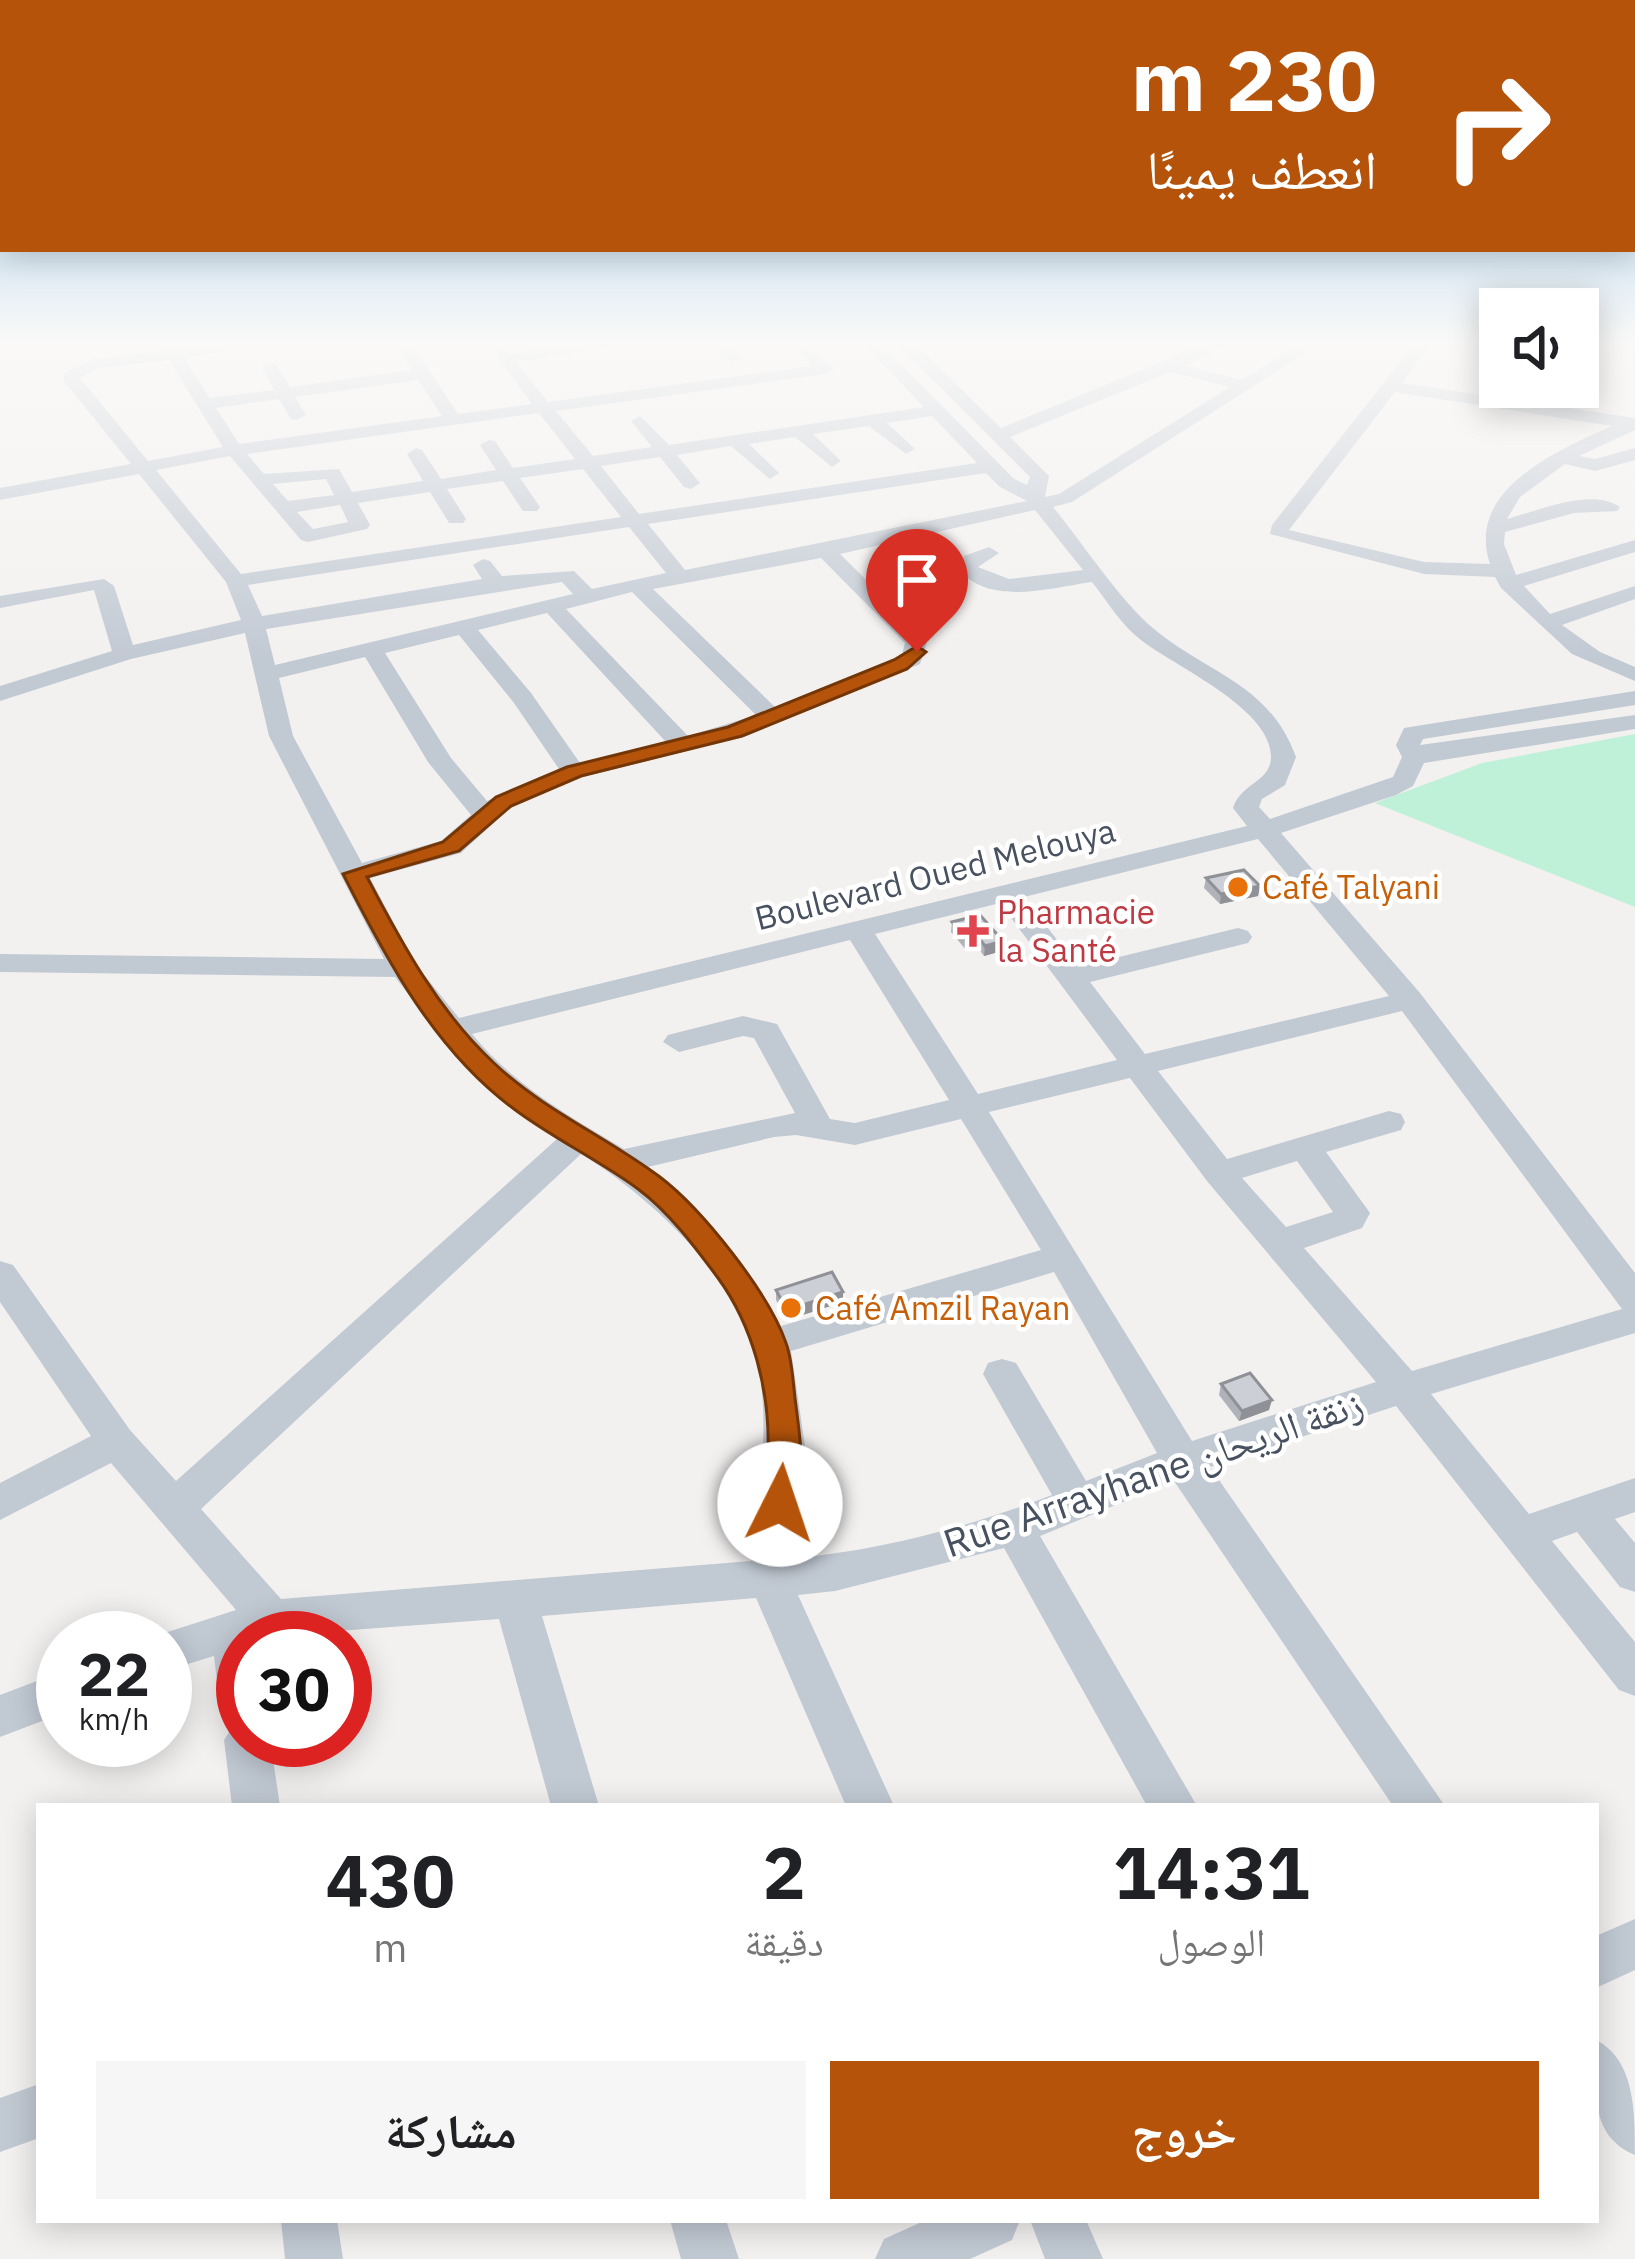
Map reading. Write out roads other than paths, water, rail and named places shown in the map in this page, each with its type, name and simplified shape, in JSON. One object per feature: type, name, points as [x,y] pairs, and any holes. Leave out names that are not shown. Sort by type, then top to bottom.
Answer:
[{"type":"street","points":[[130,448],[236,581],[281,736],[403,968],[482,1067],[674,1204],[731,1274],[771,1343],[785,1446],[770,1582],[869,1803]]},
{"type":"street","points":[[0,494],[246,448]]},
{"type":"street","points":[[491,448],[530,506]]},
{"type":"street","points":[[576,448],[679,575]]},
{"type":"street","points":[[283,508],[671,448]]},
{"type":"street","points":[[754,448],[770,473]]},
{"type":"street","points":[[824,448],[832,461]]},
{"type":"street","points":[[976,448],[1007,483],[1038,500],[1145,633],[1241,694],[1275,732],[1284,758],[1276,780],[1250,795],[1246,808],[1408,1000],[1635,1299]]},
{"type":"street","points":[[1014,448],[1040,476],[1038,500]]},
{"type":"street","points":[[264,675],[679,575],[826,551],[1038,500],[1065,498],[1142,448]]},
{"type":"street","points":[[1344,448],[1280,534],[1424,568],[1504,578],[1635,546]]},
{"type":"street","points":[[1580,448],[1561,457],[1505,501],[1492,544],[1504,578],[1547,623],[1621,683]]},
{"type":"street","points":[[234,450],[259,480],[283,508],[308,536],[361,523],[327,472],[259,480]]},
{"type":"street","points":[[664,450],[692,483]]},
{"type":"street","points":[[416,454],[456,519]]},
{"type":"street","points":[[1561,457],[1590,465],[1635,454]]},
{"type":"street","points":[[236,581],[993,466]]},
{"type":"street","points":[[1494,529],[1573,507],[1610,507]]},
{"type":"street","points":[[468,544],[496,583]]},
{"type":"street","points":[[354,874],[451,847],[503,801],[574,772],[773,718],[900,664],[917,652],[916,642],[826,551]]},
{"type":"street","points":[[989,553],[971,560],[967,568],[975,578],[993,585],[1097,575]]},
{"type":"street","points":[[0,694],[124,654],[496,583],[567,575],[587,597]]},
{"type":"street","points":[[0,602],[82,583],[103,586]]},
{"type":"street","points":[[637,585],[773,718]]},
{"type":"street","points":[[103,586],[124,654]]},
{"type":"street","points":[[0,615],[103,586]]},
{"type":"street","points":[[1547,623],[1635,592]]},
{"type":"street","points":[[551,605],[682,745]]},
{"type":"street","points":[[466,629],[524,698],[574,772]]},
{"type":"street","points":[[0,711],[254,631]]},
{"type":"street","points":[[373,652],[441,762],[485,815]]},
{"type":"street","points":[[1567,708],[1621,683]]},
{"type":"street","points":[[1567,708],[1621,683]]},
{"type":"street","points":[[1414,758],[1621,683]]},
{"type":"street","name":"Boulevard Oued Melouya","points":[[452,1029],[1267,829],[1387,790],[1409,775],[1414,758],[1408,745],[1413,734],[1567,708]]},
{"type":"street","points":[[1008,896],[1219,1173],[1630,1662]]},
{"type":"street","points":[[859,931],[1063,1256],[1182,1460],[1418,1803]]},
{"type":"street","points":[[1072,978],[1238,937]]},
{"type":"street","points":[[0,963],[403,968]]},
{"type":"street","points":[[619,1162],[775,1126],[818,1126],[855,1134],[1408,1000]]},
{"type":"street","points":[[679,1042],[743,1026],[766,1031],[818,1126]]},
{"type":"street","points":[[1219,1173],[1389,1123]]},
{"type":"street","points":[[174,1508],[577,1139]]},
{"type":"street","points":[[1279,1243],[1350,1219],[1353,1213],[1304,1148]]},
{"type":"street","points":[[771,1343],[1063,1256]]},
{"type":"street","points":[[0,1274],[116,1442],[174,1508],[243,1611]]},
{"type":"street","name":"Rue Arrayhane زنقة الريحان","points":[[372,1612],[836,1573],[1014,1528],[1182,1460],[1635,1319]]},
{"type":"street","points":[[1002,1373],[1078,1505]]},
{"type":"street","points":[[0,1503],[116,1442]]},
{"type":"street","points":[[1521,1534],[1635,1495]]},
{"type":"street","points":[[1585,1512],[1635,1574]]},
{"type":"street","points":[[1014,1528],[1171,1803]]},
{"type":"street","points":[[515,1598],[574,1803]]},
{"type":"street","points":[[0,1716],[36,1702]]},
{"type":"street","points":[[251,1767],[256,1803]]},
{"type":"street","points":[[1599,1961],[1635,1944]]},
{"type":"street","points":[[1599,2072],[1635,2128]]},
{"type":"street","points":[[0,2125],[36,2112]]},
{"type":"street","points":[[309,2223],[314,2259]]},
{"type":"street","points":[[699,2223],[710,2259]]},
{"type":"street","points":[[904,2259],[985,2223]]},
{"type":"street","points":[[1059,2223],[1074,2259]]},
{"type":"place","name":"Café Talyani","points":[[1238,887]]},
{"type":"place","name":"Pharmacie la Santé","points":[[973,931]]},
{"type":"place","name":"Café Amzil Rayan","points":[[791,1308]]}]
